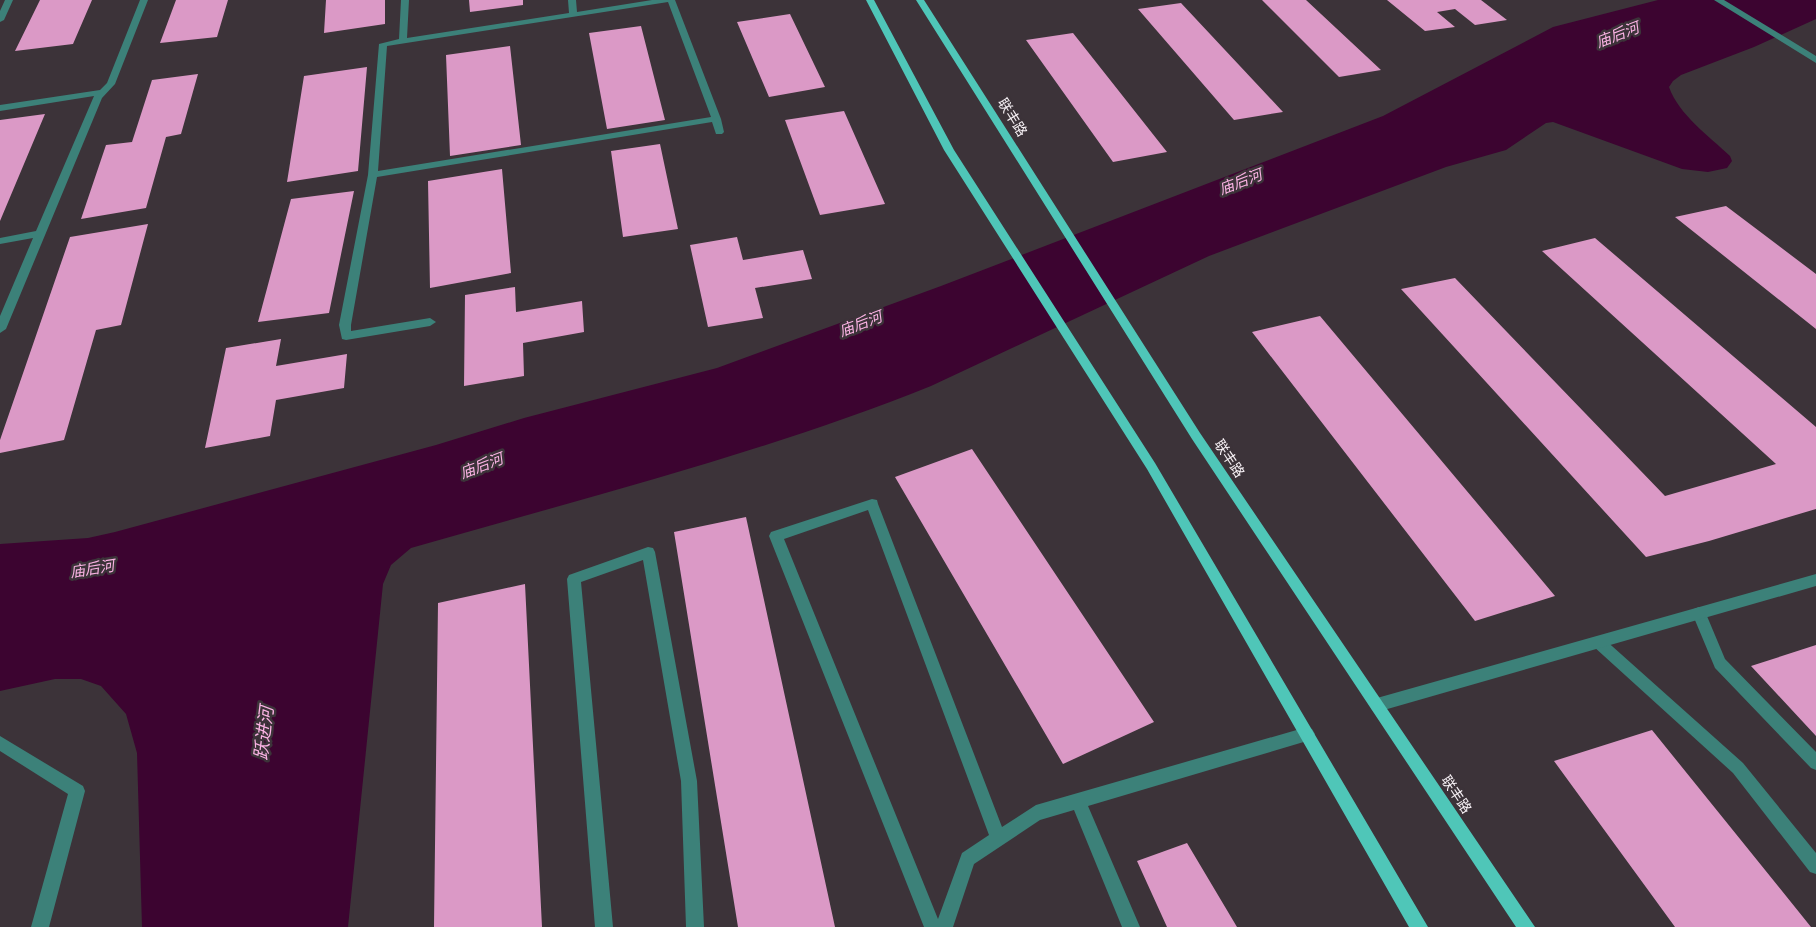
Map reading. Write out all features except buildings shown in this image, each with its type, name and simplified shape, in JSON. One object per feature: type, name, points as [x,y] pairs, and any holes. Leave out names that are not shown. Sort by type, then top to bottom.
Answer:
[{"type":"main road","points":[[870,0],[949,150],[1151,466],[1419,927]]},
{"type":"main road","name":"联丰路","points":[[920,0],[1196,436],[1526,927]]},
{"type":"street","points":[[0,20],[9,0]]},
{"type":"street","points":[[0,329],[98,97],[111,84],[144,0]]},
{"type":"street","points":[[403,41],[405,0]]},
{"type":"street","points":[[572,0],[573,15]]},
{"type":"street","points":[[430,322],[346,336],[345,325],[373,176],[382,44],[666,0]]},
{"type":"street","points":[[671,0],[716,119],[719,132]]},
{"type":"street","points":[[1718,0],[1816,60]]},
{"type":"street","points":[[0,108],[103,92]]},
{"type":"street","points":[[373,176],[716,119]]},
{"type":"street","points":[[0,241],[40,234]]},
{"type":"street","points":[[933,927],[776,536],[872,504],[998,838]]},
{"type":"street","points":[[604,927],[574,579],[648,552],[689,781],[696,927]]},
{"type":"street","points":[[1377,705],[1816,580]]},
{"type":"street","points":[[1699,613],[1720,663],[1816,763]]},
{"type":"street","points":[[1598,642],[1738,768],[1816,866]]},
{"type":"street","points":[[944,927],[968,859],[1036,813],[1307,734]]},
{"type":"street","points":[[0,743],[77,791],[40,927]]},
{"type":"street","points":[[1078,801],[1131,927]]},
{"type":"water","points":[[1658,0],[1816,0],[1816,19],[1754,47],[1681,75],[1669,87],[1687,116],[1730,156],[1732,161],[1727,168],[1708,172],[1682,169],[1553,122],[1546,123],[1506,150],[1446,167],[1209,256],[931,386],[868,410],[739,454],[411,548],[391,565],[383,584],[348,927],[142,927],[137,753],[126,714],[101,686],[81,679],[55,679],[0,691],[0,544],[88,538],[115,532],[436,445],[524,418],[717,368],[941,286],[1383,116],[1553,27]]},
{"type":"water label","name":"庙后河","points":[[1617,34]]},
{"type":"water label","name":"庙后河","points":[[1240,181]]},
{"type":"water label","name":"庙后河","points":[[860,323]]},
{"type":"water label","name":"庙后河","points":[[481,465]]},
{"type":"water label","name":"庙后河","points":[[92,568]]},
{"type":"water label","name":"跃进河","points":[[263,733]]}]
